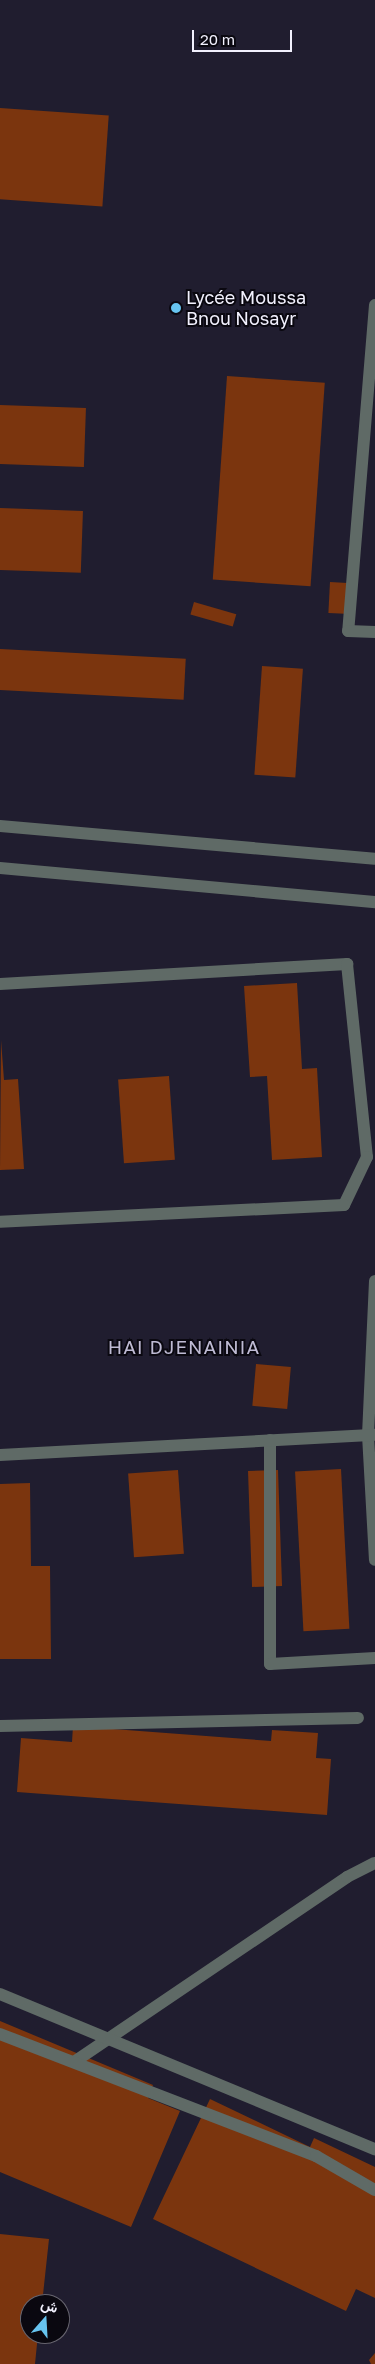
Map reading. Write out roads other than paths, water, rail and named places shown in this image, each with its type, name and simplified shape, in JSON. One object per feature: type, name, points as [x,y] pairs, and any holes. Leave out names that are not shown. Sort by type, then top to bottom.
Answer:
[{"type":"street","points":[[375,305],[348,631],[375,632]]},
{"type":"street","points":[[0,826],[375,859]]},
{"type":"street","points":[[0,868],[375,902]]},
{"type":"street","points":[[0,984],[347,964],[367,1157],[344,1204],[0,1222]]},
{"type":"street","points":[[375,1281],[372,1435],[375,1560]]},
{"type":"street","points":[[0,1455],[372,1435]]},
{"type":"street","points":[[270,1440],[270,1664],[375,1658]]},
{"type":"street","points":[[0,1726],[358,1718]]},
{"type":"street","points":[[74,2062],[106,2037],[347,1877],[375,1863]]},
{"type":"street","points":[[0,1994],[375,2148]]},
{"type":"street","points":[[0,2034],[316,2156],[375,2190]]},
{"type":"place","name":"Lycée Moussa Bnou Nosayr","points":[[176,308]]},
{"type":"district","name":"HAI DJENAINIA","points":[[184,1347]]}]
